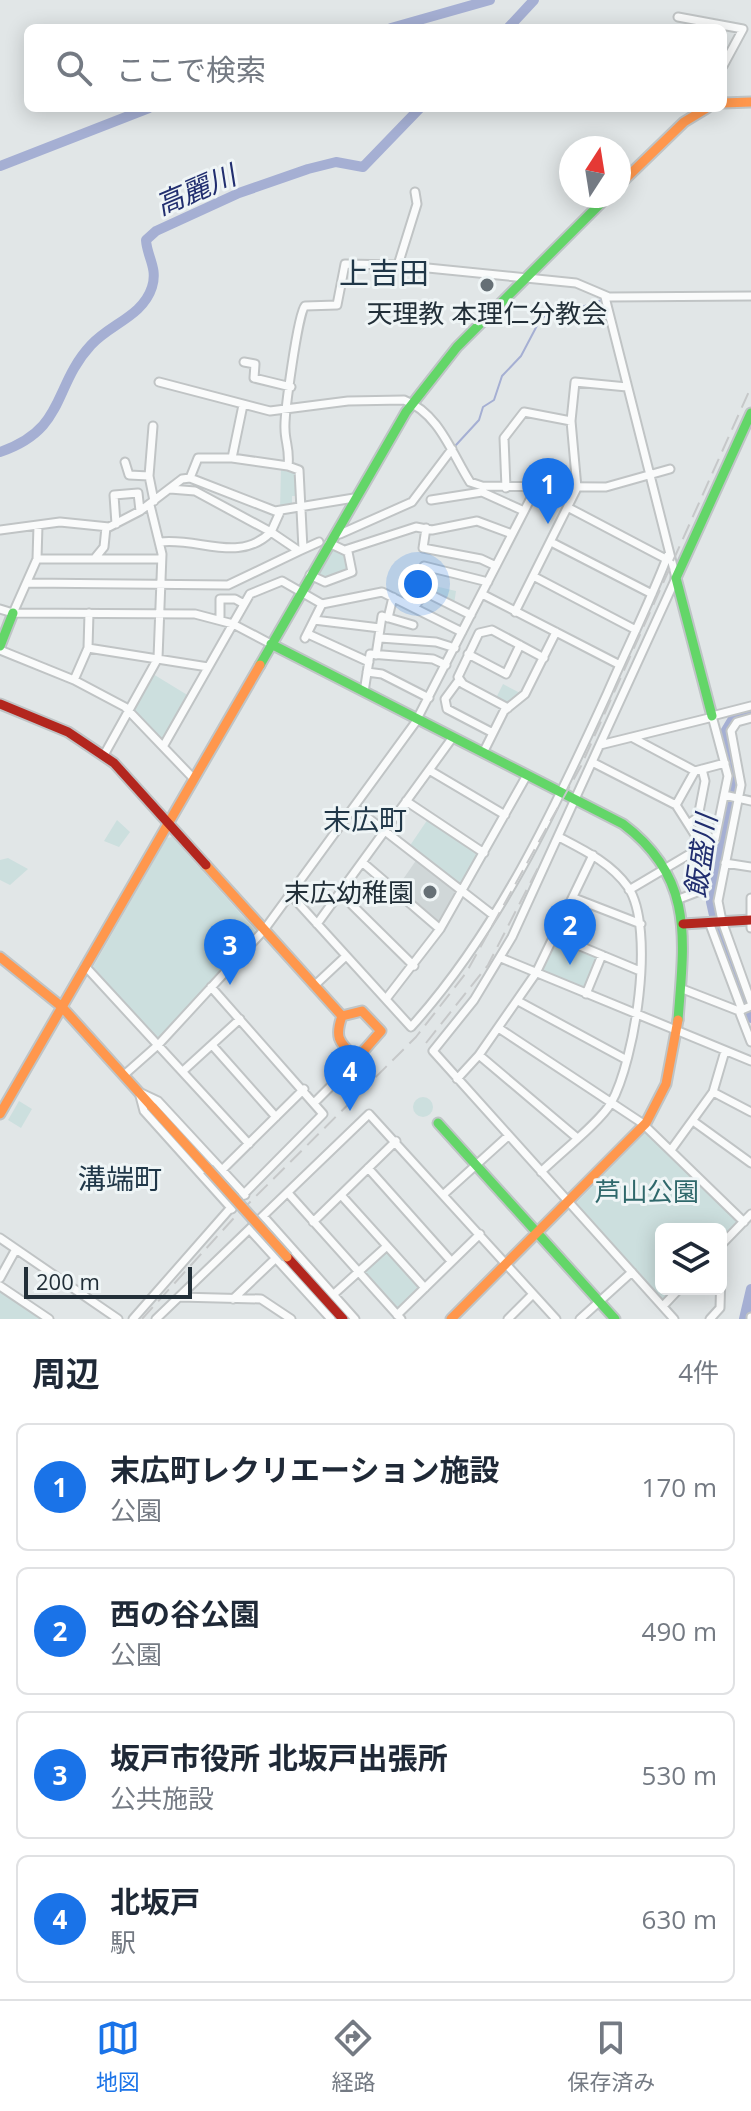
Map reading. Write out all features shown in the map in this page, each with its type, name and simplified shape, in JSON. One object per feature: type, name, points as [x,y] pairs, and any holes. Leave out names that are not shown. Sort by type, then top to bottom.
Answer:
[{"type":"street","points":[[678,17],[726,24]]},
{"type":"street","points":[[727,24],[740,26],[742,32],[727,59]]},
{"type":"street","points":[[727,103],[751,102]]},
{"type":"street","points":[[631,173],[671,133],[700,112]]},
{"type":"street","points":[[398,265],[417,204],[415,192]]},
{"type":"street","points":[[0,1114],[271,644],[310,575],[324,542],[412,403],[450,356],[596,208]]},
{"type":"street","points":[[288,466],[290,443],[285,430],[293,350],[302,307],[337,305],[342,269],[350,262],[583,285],[605,297],[751,296]]},
{"type":"street","points":[[605,297],[667,556],[676,578],[728,776],[715,839],[629,890]]},
{"type":"street","points":[[244,362],[255,364],[254,378],[291,387]]},
{"type":"street","points":[[159,382],[243,405],[289,411],[348,401],[398,400],[412,403],[440,430],[472,483],[506,488],[606,487],[670,469]]},
{"type":"street","points":[[515,612],[577,488],[571,421],[575,382],[627,387]]},
{"type":"street","points":[[232,458],[243,405]]},
{"type":"street","points":[[506,488],[504,438],[524,412],[571,421]]},
{"type":"street","points":[[674,1319],[433,1049],[466,1010],[501,958],[751,413]]},
{"type":"street","points":[[104,755],[158,658],[160,542],[149,476],[153,426]]},
{"type":"street","points":[[340,534],[412,502],[452,449]]},
{"type":"street","points":[[0,530],[73,522],[106,527],[116,524],[190,478],[198,458],[232,458],[299,470],[301,550]]},
{"type":"street","points":[[125,462],[129,475],[149,476]]},
{"type":"street","points":[[190,478],[280,512],[354,498]]},
{"type":"street","points":[[124,1075],[159,1044],[264,930],[418,719],[536,488]]},
{"type":"street","points":[[170,489],[195,491],[301,550]]},
{"type":"street","points":[[431,500],[482,492],[524,511]]},
{"type":"street","points":[[116,524],[114,495],[138,493],[140,511]]},
{"type":"street","points":[[569,508],[667,556]]},
{"type":"street","points":[[160,542],[186,541],[230,551],[260,543],[271,532],[280,512]]},
{"type":"street","points":[[28,583],[228,585],[324,542],[345,550],[416,527],[477,521],[512,534]]},
{"type":"street","points":[[38,525],[37,559],[0,648],[74,680],[129,711],[193,778]]},
{"type":"street","points":[[95,558],[104,547],[106,527]]},
{"type":"street","points":[[426,528],[423,548],[481,559],[496,566]]},
{"type":"street","points":[[551,542],[652,594]]},
{"type":"street","points":[[310,575],[325,582],[351,574],[353,567],[345,550]]},
{"type":"street","points":[[290,894],[411,1027],[465,963],[561,792],[667,556]]},
{"type":"street","points":[[37,559],[160,559]]},
{"type":"street","points":[[424,566],[488,582]]},
{"type":"street","points":[[533,576],[636,630]]},
{"type":"street","points":[[164,745],[250,594],[280,581],[322,604],[368,592],[393,597],[462,632]]},
{"type":"street","points":[[414,608],[425,592],[471,615]]},
{"type":"street","points":[[482,594],[620,665]]},
{"type":"street","points":[[388,618],[393,597]]},
{"type":"street","points":[[220,619],[220,599],[235,599],[244,604]]},
{"type":"street","points":[[322,604],[307,636],[369,662]]},
{"type":"street","points":[[0,609],[13,613],[195,614],[233,624],[637,834],[666,868],[679,899],[683,924],[679,1032],[669,1081],[645,1125],[451,1319]]},
{"type":"street","points":[[74,680],[88,648],[89,613]]},
{"type":"street","points":[[376,655],[382,616],[413,625]]},
{"type":"street","points":[[314,620],[380,628]]},
{"type":"street","points":[[493,733],[447,709],[445,699],[459,680],[459,672],[468,654],[485,629],[544,658]]},
{"type":"street","points":[[483,753],[508,708],[525,694],[556,632]]},
{"type":"street","points":[[380,638],[436,642],[455,648]]},
{"type":"street","points":[[468,654],[506,674],[520,645]]},
{"type":"street","points":[[88,648],[208,667]]},
{"type":"street","points":[[364,692],[370,654],[433,659],[446,665]]},
{"type":"street","points":[[367,672],[382,674],[429,698]]},
{"type":"street","points":[[459,680],[508,708]]},
{"type":"street","points":[[0,704],[68,732],[104,755],[342,1016]]},
{"type":"street","points":[[600,745],[751,706]]},
{"type":"street","points":[[751,718],[737,722],[731,731],[740,778],[715,922],[751,1042]]},
{"type":"street","points":[[317,924],[453,737]]},
{"type":"street","points":[[633,738],[699,770],[705,781],[698,817],[688,824]]},
{"type":"street","points":[[592,762],[676,805],[702,846]]},
{"type":"street","points":[[676,805],[699,770],[725,763]]},
{"type":"street","points":[[429,770],[505,815]]},
{"type":"street","points":[[386,999],[440,929],[527,775]]},
{"type":"street","points":[[726,796],[751,801]]},
{"type":"street","points":[[406,801],[484,853]]},
{"type":"street","points":[[354,807],[493,915]]},
{"type":"street","points":[[541,1172],[611,1102],[638,1015],[641,924],[629,890],[593,855],[559,837]]},
{"type":"street","points":[[457,1079],[500,1029],[536,973],[593,855]]},
{"type":"street","points":[[362,862],[440,929]]},
{"type":"street","points":[[725,863],[751,867]]},
{"type":"street","points":[[679,899],[705,889]]},
{"type":"street","points":[[340,893],[414,966]]},
{"type":"street","points":[[574,898],[641,924]]},
{"type":"street","points":[[683,924],[750,923],[751,898]]},
{"type":"street","points":[[715,922],[751,1004],[741,1010]]},
{"type":"street","points":[[556,936],[640,971]]},
{"type":"street","points":[[586,994],[602,955]]},
{"type":"street","points":[[314,986],[346,956]]},
{"type":"street","points":[[0,957],[62,1007],[124,1075],[208,1169],[327,1318]]},
{"type":"street","points":[[501,958],[751,1061]]},
{"type":"street","points":[[85,966],[249,1144]]},
{"type":"street","points":[[133,1319],[323,1114],[211,987]]},
{"type":"street","points":[[680,988],[741,1010]]},
{"type":"street","points":[[518,1001],[625,1059]]},
{"type":"street","points":[[342,1016],[362,1011],[381,1031],[360,1055],[354,1056]]},
{"type":"street","points":[[342,1016],[335,1034],[354,1056]]},
{"type":"street","points":[[183,1071],[240,1019]]},
{"type":"street","points":[[500,1029],[645,1125],[744,1222]]},
{"type":"street","points":[[212,1045],[276,1117]]},
{"type":"street","points":[[671,1150],[713,1092],[725,1051]]},
{"type":"street","points":[[479,1055],[576,1137]]},
{"type":"street","points":[[315,1102],[352,1065],[354,1056]]},
{"type":"street","points":[[222,1170],[304,1089]]},
{"type":"street","points":[[139,1092],[158,1101],[245,1195]]},
{"type":"street","points":[[139,1092],[140,1105],[147,1115],[232,1209]]},
{"type":"street","points":[[713,1092],[751,1112]]},
{"type":"street","points":[[156,1319],[368,1114],[373,1115],[556,1319]]},
{"type":"street","points":[[693,1121],[751,1163]]},
{"type":"street","points":[[438,1123],[615,1319]]},
{"type":"street","points":[[444,1194],[508,1136]]},
{"type":"street","points":[[313,1222],[396,1141]]},
{"type":"street","points":[[368,1168],[451,1261]]},
{"type":"street","points":[[288,1193],[399,1317],[480,1234]]},
{"type":"street","points":[[341,1195],[425,1288]]},
{"type":"street","points":[[727,1239],[751,1214]]},
{"type":"street","points":[[264,1217],[355,1319]]},
{"type":"street","points":[[250,1230],[343,1319]]},
{"type":"street","points":[[0,1238],[118,1319]]},
{"type":"street","points":[[334,1294],[387,1246]]},
{"type":"street","points":[[0,1278],[16,1249]]},
{"type":"street","points":[[233,1299],[281,1257]]},
{"type":"street","points":[[580,1319],[632,1272]]},
{"type":"street","points":[[0,1286],[45,1318]]},
{"type":"street","points":[[508,1319],[533,1294]]},
{"type":"street","points":[[663,1306],[673,1295]]},
{"type":"street","points":[[710,1319],[720,1308],[720,1295]]},
{"type":"street","points":[[179,1297],[261,1299],[291,1319]]},
{"type":"shaded area","name":"末広幼稚園","points":[[417,859],[458,891],[441,924],[397,888]]},
{"type":"green space","points":[[281,467],[297,470],[297,496],[292,496],[292,507],[280,510]]},
{"type":"green space","points":[[334,549],[345,552],[349,570],[326,580],[318,577]]},
{"type":"green space","points":[[426,584],[456,591],[454,604],[430,592]]},
{"type":"green space","points":[[153,674],[189,696],[162,739],[133,708]]},
{"type":"green space","points":[[503,684],[522,694],[508,705],[496,698]]},
{"type":"green space","points":[[428,819],[479,852],[461,886],[409,847]]},
{"type":"green space","points":[[117,820],[130,832],[119,847],[104,841]]},
{"type":"green space","points":[[172,837],[256,931],[158,1039],[93,967],[167,838]]},
{"type":"green space","points":[[8,858],[28,869],[10,885],[0,880],[0,860]]},
{"type":"green space","points":[[559,940],[598,957],[584,990],[541,971]]},
{"type":"green space","points":[[419,1097],[427,1097],[433,1107],[427,1117],[419,1117],[413,1111],[413,1103]]},
{"type":"green space","points":[[19,1101],[32,1109],[21,1128],[8,1120]]},
{"type":"green space","name":"芦山公園","points":[[647,1131],[739,1221],[727,1235],[727,1223],[655,1223],[655,1292],[574,1205]]},
{"type":"green space","points":[[385,1250],[420,1287],[399,1310],[363,1273]]},
{"type":"green space","points":[[0,1289],[40,1316],[41,1319],[0,1319]]},
{"type":"green space","name":"芦山公園","points":[[658,1295],[670,1295],[664,1302]]},
{"type":"waterway","points":[[405,24],[490,0]]},
{"type":"waterway","name":"高麗川","points":[[512,24],[534,0]]},
{"type":"waterway","points":[[0,166],[139,112]]},
{"type":"waterway","name":"高麗川","points":[[0,452],[22,443],[37,431],[48,419],[70,376],[91,345],[134,313],[148,297],[154,274],[146,240],[156,231],[239,193],[308,169],[336,162],[363,167],[416,112]]},
{"type":"waterway","points":[[456,445],[479,420],[483,407],[494,400],[502,376],[521,356],[541,318],[558,310],[579,308],[602,300]]},
{"type":"waterway","name":"飯盛川","points":[[751,712],[734,717],[725,732],[735,784],[711,902],[717,929],[751,1018]]},
{"type":"waterway","name":"飯盛川","points":[[744,1319],[751,1289]]},
{"type":"railway","points":[[142,1319],[233,1219],[416,1037],[466,973],[581,766],[751,387]]},
{"type":"railway","points":[[426,1043],[488,965],[541,862]]},
{"type":"traffic: fast","points":[[260,665],[406,412],[457,347],[596,208]]},
{"type":"traffic: fast","points":[[712,716],[676,578],[751,413]]},
{"type":"traffic: fast","points":[[0,646],[13,613]]},
{"type":"traffic: fast","points":[[271,644],[623,824],[646,845],[663,866],[680,912],[682,963],[678,1020]]},
{"type":"traffic: fast","points":[[438,1123],[615,1319]]},
{"type":"traffic: slow","points":[[727,103],[751,102]]},
{"type":"traffic: slow","points":[[631,173],[684,122],[700,112]]},
{"type":"traffic: slow","points":[[0,1114],[260,665]]},
{"type":"traffic: slow","points":[[206,865],[342,1016]]},
{"type":"traffic: slow","points":[[0,957],[62,1007],[208,1169]]},
{"type":"traffic: slow","points":[[362,1011],[381,1031],[360,1055],[354,1056],[341,1042],[339,1029],[342,1016],[362,1011]]},
{"type":"traffic: slow","points":[[451,1319],[646,1123],[666,1084],[678,1020]]},
{"type":"traffic: slow","points":[[208,1169],[287,1257]]},
{"type":"traffic: jam","points":[[0,704],[68,732],[114,763],[206,865]]},
{"type":"traffic: jam","points":[[683,924],[751,920]]},
{"type":"traffic: jam","points":[[287,1257],[343,1319]]},
{"type":"place","name":"天理教 本理仁分教会","points":[[487,285]]},
{"type":"place","name":"末広町レクリエーション施設","points":[[548,524]]},
{"type":"place","name":"末広幼稚園","points":[[430,892]]},
{"type":"place","name":"西の谷公園","points":[[570,965]]},
{"type":"place","name":"坂戸市役所 北坂戸出張所","points":[[230,985]]},
{"type":"place","name":"北坂戸","points":[[350,1111]]},
{"type":"district","name":"上吉田","points":[[384,272]]},
{"type":"district","name":"末広町","points":[[365,819]]},
{"type":"district","name":"溝端町","points":[[120,1178]]}]
